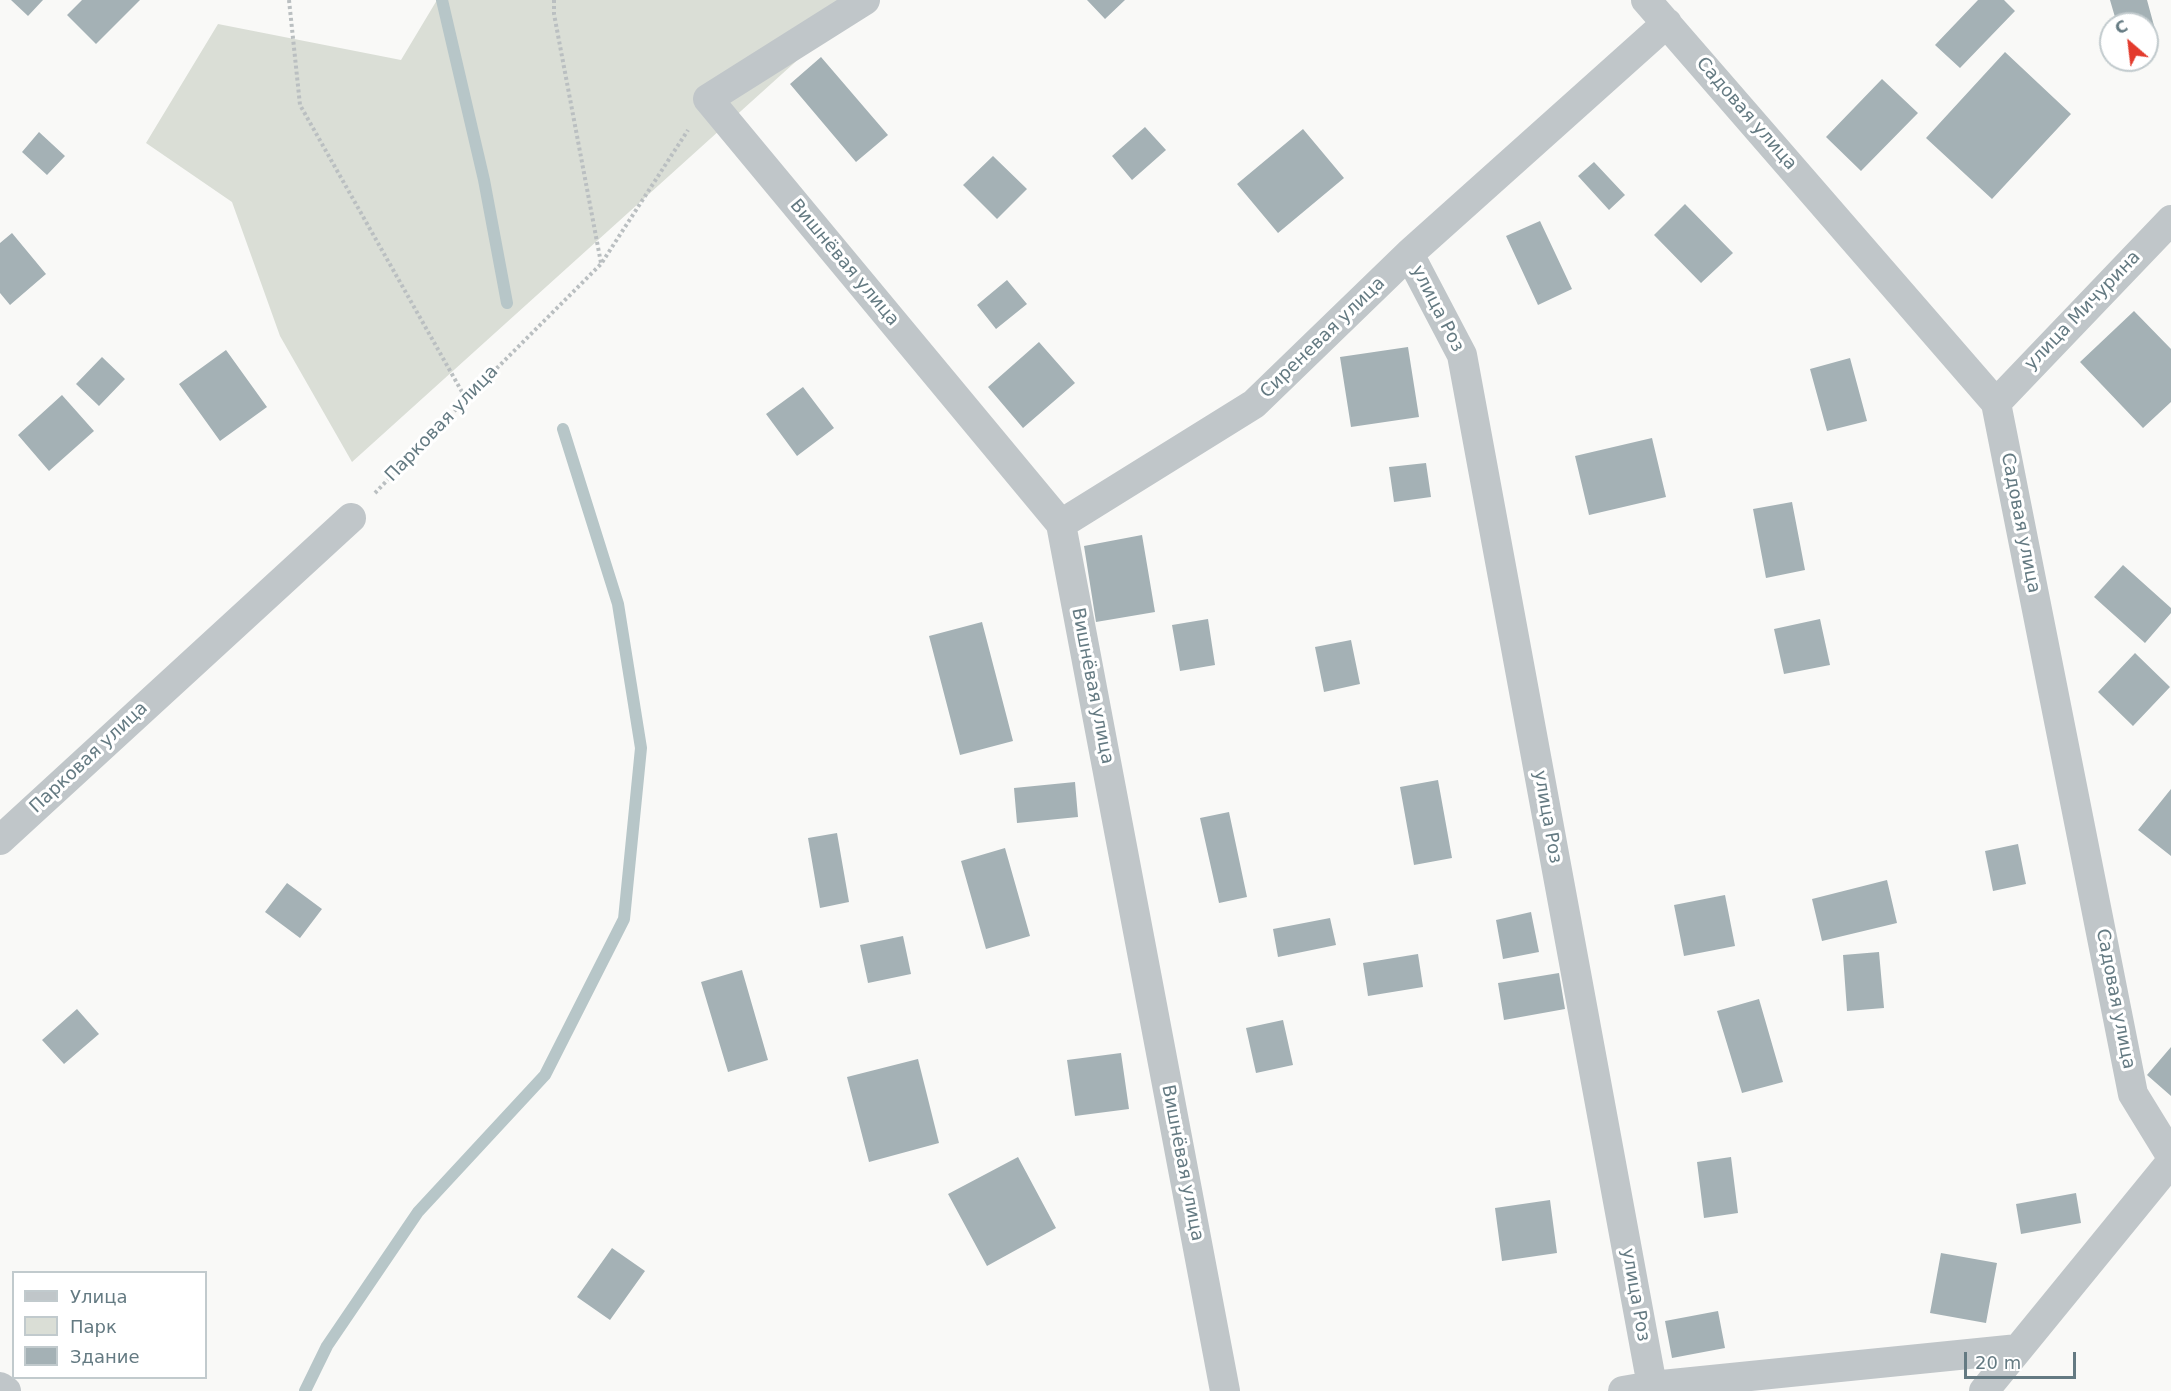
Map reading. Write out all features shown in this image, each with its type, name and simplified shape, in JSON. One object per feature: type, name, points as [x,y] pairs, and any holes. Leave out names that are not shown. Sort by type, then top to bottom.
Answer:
[{"type":"street","points":[[708,99],[865,0]]},
{"type":"street","name":"Садовая улица","points":[[1646,0],[1996,403],[2133,1094],[2171,1156]]},
{"type":"street","name":"Сиреневая улица","points":[[1061,524],[1254,404],[1409,254],[1667,22]]},
{"type":"street","name":"Вишнёвая улица","points":[[708,99],[1061,524],[1225,1391]]},
{"type":"street","name":"улица Мичурина","points":[[1996,403],[2171,220]]},
{"type":"street","name":"улица Роз","points":[[1409,254],[1462,355],[1652,1388]]},
{"type":"street","name":"Парковая улица","points":[[0,840],[351,518]]},
{"type":"street","points":[[1984,1391],[2171,1162]]},
{"type":"street","points":[[1623,1391],[2018,1349]]},
{"type":"street","points":[[0,1387],[6,1391]]},
{"type":"path","points":[[289,0],[300,105],[466,399]]},
{"type":"path","points":[[554,0],[554,14],[601,264]]},
{"type":"path","name":"Парковая улица","points":[[351,518],[601,264],[708,99]]},
{"type":"green space","points":[[437,0],[864,0],[352,462],[280,336],[232,202],[146,143],[218,24],[401,60]]},
{"type":"building","points":[[11,0],[43,0],[28,16]]},
{"type":"building","points":[[82,0],[140,0],[96,44],[67,15]]},
{"type":"building","points":[[1087,0],[1125,0],[1105,19]]},
{"type":"building","points":[[1978,0],[2004,0],[2015,11],[1960,68],[1935,45]]},
{"type":"building","points":[[2110,0],[2147,0],[2150,12],[2114,12]]},
{"type":"building","points":[[2005,52],[2071,114],[1992,199],[1926,138]]},
{"type":"building","points":[[821,57],[888,135],[856,162],[790,84]]},
{"type":"building","points":[[1882,79],[1918,113],[1861,171],[1826,137]]},
{"type":"building","points":[[1145,127],[1166,150],[1132,180],[1112,156]]},
{"type":"building","points":[[1303,129],[1344,178],[1278,233],[1237,184]]},
{"type":"building","points":[[39,132],[65,156],[47,175],[22,152]]},
{"type":"building","points":[[993,156],[1027,189],[997,219],[963,185]]},
{"type":"building","points":[[1594,162],[1625,195],[1609,210],[1578,176]]},
{"type":"building","points":[[1685,204],[1733,253],[1701,283],[1654,235]]},
{"type":"building","points":[[1540,221],[1572,289],[1538,305],[1506,236]]},
{"type":"building","points":[[12,233],[46,274],[10,305],[0,293],[0,243]]},
{"type":"building","points":[[1007,280],[1027,304],[996,329],[977,305]]},
{"type":"building","points":[[2134,311],[2171,349],[2171,402],[2143,428],[2080,362]]},
{"type":"building","points":[[1039,342],[1075,383],[1023,428],[988,387]]},
{"type":"building","points":[[1408,347],[1419,417],[1351,427],[1340,357]]},
{"type":"building","points":[[226,350],[267,407],[220,441],[179,384]]},
{"type":"building","points":[[102,357],[125,379],[99,406],[76,384]]},
{"type":"building","points":[[1850,358],[1867,421],[1827,431],[1810,369]]},
{"type":"building","points":[[803,387],[834,428],[797,456],[766,414]]},
{"type":"building","points":[[62,395],[94,431],[49,471],[18,435]]},
{"type":"building","points":[[1652,438],[1666,497],[1589,515],[1575,456]]},
{"type":"building","points":[[1426,463],[1431,497],[1394,502],[1389,467]]},
{"type":"building","points":[[1792,502],[1805,570],[1766,578],[1753,509]]},
{"type":"building","points":[[1142,535],[1155,612],[1096,622],[1084,546]]},
{"type":"building","points":[[2123,565],[2171,608],[2171,613],[2145,643],[2094,597]]},
{"type":"building","points":[[1208,619],[1215,665],[1180,671],[1172,625]]},
{"type":"building","points":[[1820,619],[1830,665],[1784,674],[1774,629]]},
{"type":"building","points":[[982,622],[1013,741],[960,755],[929,636]]},
{"type":"building","points":[[1351,640],[1360,684],[1324,692],[1315,647]]},
{"type":"building","points":[[2135,653],[2170,687],[2133,726],[2098,692]]},
{"type":"building","points":[[1438,780],[1452,858],[1414,865],[1400,787]]},
{"type":"building","points":[[1075,782],[1078,817],[1017,823],[1014,788]]},
{"type":"building","points":[[2171,789],[2171,856],[2138,830]]},
{"type":"building","points":[[1229,812],[1247,897],[1219,903],[1200,818]]},
{"type":"building","points":[[837,833],[849,902],[820,908],[808,838]]},
{"type":"building","points":[[2018,844],[2026,884],[1993,891],[1985,851]]},
{"type":"building","points":[[1005,848],[1030,936],[986,949],[961,861]]},
{"type":"building","points":[[1887,880],[1897,923],[1822,941],[1812,899]]},
{"type":"building","points":[[287,883],[322,909],[300,938],[265,912]]},
{"type":"building","points":[[1725,895],[1735,946],[1684,956],[1674,905]]},
{"type":"building","points":[[1531,912],[1539,952],[1503,959],[1496,920]]},
{"type":"building","points":[[1330,918],[1336,945],[1278,957],[1273,929]]},
{"type":"building","points":[[903,936],[911,974],[868,983],[860,945]]},
{"type":"building","points":[[1879,952],[1884,1008],[1847,1011],[1843,955]]},
{"type":"building","points":[[1418,954],[1423,987],[1368,996],[1363,963]]},
{"type":"building","points":[[742,970],[768,1060],[728,1072],[701,982]]},
{"type":"building","points":[[1559,973],[1565,1009],[1504,1020],[1498,983]]},
{"type":"building","points":[[1759,999],[1783,1082],[1742,1093],[1717,1011]]},
{"type":"building","points":[[77,1009],[99,1034],[64,1064],[42,1040]]},
{"type":"building","points":[[1283,1020],[1293,1065],[1256,1073],[1246,1028]]},
{"type":"building","points":[[2171,1047],[2171,1096],[2147,1075]]},
{"type":"building","points":[[1121,1053],[1129,1109],[1075,1116],[1067,1060]]},
{"type":"building","points":[[918,1059],[939,1143],[869,1162],[847,1077]]},
{"type":"building","points":[[1018,1157],[1056,1228],[987,1266],[948,1194]]},
{"type":"building","points":[[1731,1157],[1738,1213],[1704,1218],[1697,1162]]},
{"type":"building","points":[[2076,1193],[2081,1223],[2021,1234],[2016,1204]]},
{"type":"building","points":[[1550,1200],[1557,1253],[1502,1261],[1495,1208]]},
{"type":"building","points":[[612,1248],[645,1271],[610,1320],[577,1297]]},
{"type":"building","points":[[1941,1253],[1997,1263],[1986,1323],[1930,1313]]},
{"type":"building","points":[[1718,1311],[1725,1348],[1672,1358],[1665,1321]]},
{"type":"waterway","points":[[442,0],[484,180],[507,303]]},
{"type":"waterway","points":[[305,1391],[327,1346],[418,1212],[545,1075],[624,919],[641,748],[618,604],[563,429]]}]
